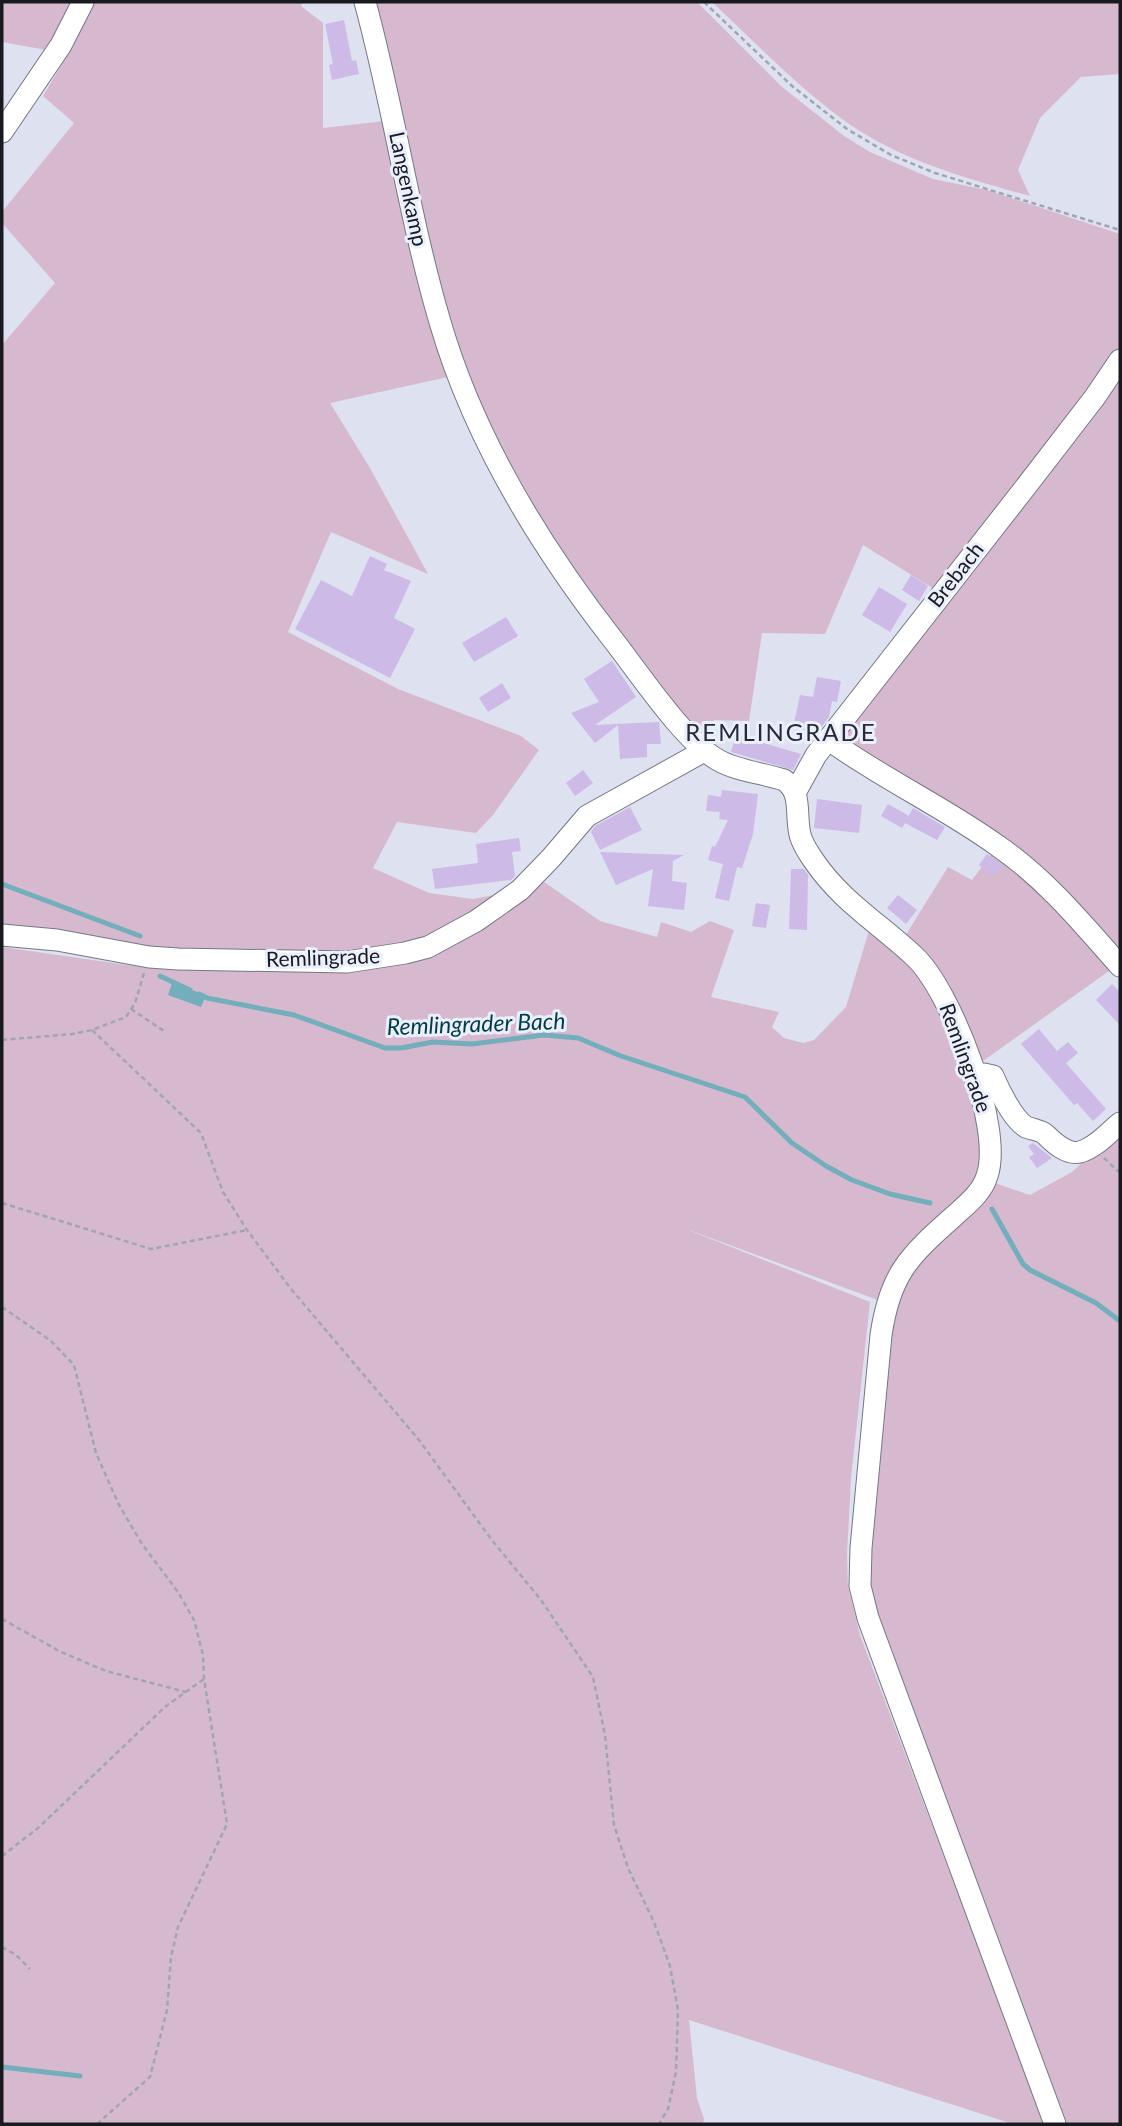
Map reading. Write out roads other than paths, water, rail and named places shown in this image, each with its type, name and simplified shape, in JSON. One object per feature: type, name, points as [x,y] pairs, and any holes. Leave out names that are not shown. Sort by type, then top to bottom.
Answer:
[{"type":"street","points":[[2,132],[61,45],[83,2]]},
{"type":"street","name":"Langenkamp","points":[[365,2],[427,273],[457,375],[513,495],[537,533],[590,611],[684,730],[704,751]]},
{"type":"street","name":"Brebach","points":[[795,793],[816,755],[1037,472],[1120,360]]},
{"type":"street","points":[[829,740],[1007,852],[1043,881],[1120,966]]},
{"type":"street","points":[[704,751],[732,765],[784,780],[792,786],[795,793]]},
{"type":"street","name":"Remlingrade","points":[[2,935],[57,940],[149,957],[347,962],[386,958],[428,947],[477,921],[520,890],[587,816],[704,751]]},
{"type":"street","name":"Remlingrade","points":[[795,793],[799,831],[806,849],[838,891],[915,956],[933,978],[964,1042],[991,1141],[992,1154],[986,1180],[973,1198],[921,1246],[895,1281],[884,1319],[861,1548],[860,1586],[868,1618],[1055,2124]]},
{"type":"street","points":[[974,1076],[993,1076],[1004,1098],[1026,1126],[1045,1134],[1051,1142],[1070,1152],[1081,1152],[1092,1147],[1120,1123]]},
{"type":"water","points":[[172,983],[206,995],[201,1007],[168,995]]},
{"type":"waterway","name":"Remlingrader Bach","points":[[2,884],[140,936]]},
{"type":"waterway","name":"Remlingrader Bach","points":[[160,976],[190,990]]},
{"type":"waterway","name":"Remlingrader Bach","points":[[199,994],[207,998],[294,1015],[385,1048],[433,1042],[472,1044],[544,1035],[578,1038],[621,1056],[745,1097],[792,1143],[826,1166],[852,1180],[890,1194],[930,1203]]},
{"type":"waterway","name":"Remlingrader Bach","points":[[992,1209],[1023,1264],[1096,1303],[1120,1321]]},
{"type":"waterway","points":[[2,2067],[80,2076]]},
{"type":"district","name":"REMLINGRADE","points":[[781,733]]}]
